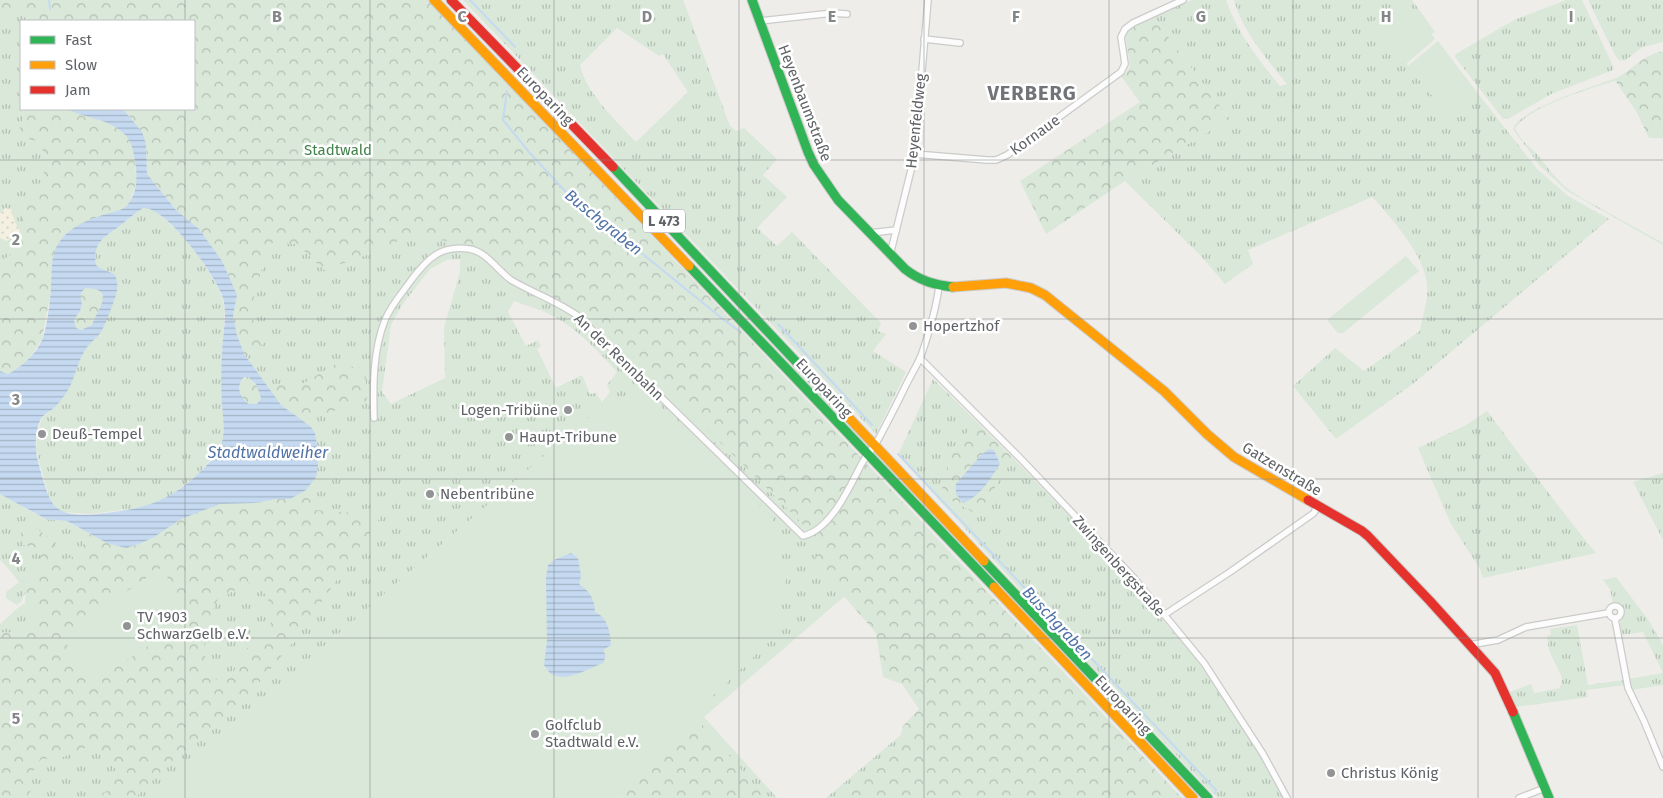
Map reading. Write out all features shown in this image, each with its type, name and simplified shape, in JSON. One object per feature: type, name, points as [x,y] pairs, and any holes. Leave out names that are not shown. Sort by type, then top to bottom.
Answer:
[{"type":"main road","name":"Europaring","points":[[434,0],[868,454],[1193,798]]},
{"type":"main road","name":"Europaring","points":[[451,0],[639,195],[1208,798]]},
{"type":"main road","name":"Heyenbaumstraße","points":[[752,0],[817,172],[835,197],[890,255],[915,276]]},
{"type":"main road","name":"Gatzenstraße","points":[[915,276],[939,286],[953,287],[997,282],[1010,283],[1025,286],[1045,295],[1171,397],[1201,428],[1234,457],[1364,533],[1492,669],[1498,678],[1549,798]]},
{"type":"street","name":"Heyenfeldweg","points":[[890,255],[915,154],[928,0]]},
{"type":"street","name":"Kornaue","points":[[915,154],[987,160],[996,160],[1006,155],[1121,72],[1125,64],[1121,37],[1125,29],[1133,23],[1183,0]]},
{"type":"street","points":[[759,21],[833,13],[847,14]]},
{"type":"street","points":[[924,39],[960,43]]},
{"type":"street","points":[[870,233],[896,230]]},
{"type":"street","name":"An der Rennbahn","points":[[374,418],[373,392],[376,359],[385,321],[393,305],[422,265],[433,256],[442,250],[464,248],[477,251],[511,279],[567,308],[578,316],[803,536],[811,534],[831,514],[850,487],[874,445]]},
{"type":"street","points":[[874,445],[920,358],[933,318],[939,286]]},
{"type":"street","name":"Zwingenbergstraße","points":[[920,358],[1022,460],[1134,578],[1204,664],[1263,754],[1287,798]]},
{"type":"street","points":[[1164,616],[1314,512],[1317,506]]},
{"type":"street","points":[[1469,645],[1498,640],[1526,627],[1608,612],[1613,606],[1618,607],[1621,614],[1615,619]]},
{"type":"street","points":[[1608,612],[1610,617],[1615,619]]},
{"type":"street","points":[[1615,619],[1628,688],[1663,766]]},
{"type":"street","points":[[1519,798],[1545,788]]},
{"type":"green space","name":"Stadtwald","points":[[0,0],[429,0],[1182,798],[826,798],[928,712],[931,701],[846,595],[704,717],[777,798],[595,798],[698,710],[774,637],[636,395],[610,399],[204,750],[155,798],[0,798],[0,624],[25,603],[26,596],[24,593],[22,601],[17,605],[6,598],[6,592],[19,582],[0,560],[0,494],[15,500],[28,510],[46,519],[67,521],[82,530],[318,466],[315,433],[274,398],[244,354],[237,295],[124,110],[195,110],[195,20],[20,20],[20,110],[67,110],[0,371]],"holes":[[[460,259],[460,272],[444,327],[445,378],[391,404],[382,392],[391,325],[402,305],[430,269],[447,260]],[[514,301],[561,320],[595,348],[617,372],[607,385],[610,392],[602,402],[596,393],[590,394],[582,375],[556,388],[537,349],[541,346],[538,340],[526,346],[508,312]]]},
{"type":"green space","points":[[0,0],[429,0],[1182,798],[834,798],[898,746],[903,726],[919,709],[902,684],[883,677],[876,633],[813,561],[824,546],[752,473],[620,346],[565,304],[516,278],[476,246],[411,235],[375,252],[324,270],[297,244],[269,243],[250,312],[257,329],[272,340],[262,344],[254,356],[244,354],[233,316],[237,295],[199,229],[176,210],[147,174],[146,144],[124,110],[195,110],[195,20],[28,20],[30,15],[14,7],[0,30]]},
{"type":"green space","points":[[463,0],[683,0],[730,126],[736,131],[744,128],[777,159],[763,175],[787,197],[757,228],[777,246],[792,232],[881,323],[878,331],[886,334],[873,351],[906,372],[876,434]],"holes":[[[617,28],[659,56],[663,54],[688,92],[636,142],[595,96],[588,86],[580,65]]]},
{"type":"green space","points":[[1192,0],[1226,0],[1242,35],[1280,86],[1287,84],[1249,34],[1234,0],[1402,0],[1373,22],[1447,114],[1476,91],[1537,169],[1568,196],[1609,219],[1414,383],[1336,439],[1293,386],[1335,348],[1364,371],[1420,331],[1427,296],[1425,274],[1406,238],[1372,197],[1248,250],[1253,264],[1225,284],[1200,255],[1125,181],[1230,119],[1153,17]]},
{"type":"green space","points":[[1402,0],[1405,0],[1435,39],[1406,64],[1372,22]]},
{"type":"green space","points":[[1405,0],[1412,0],[1435,32],[1431,34]]},
{"type":"green space","points":[[1566,0],[1582,0],[1614,68],[1613,70],[1551,94],[1508,119],[1503,119],[1455,57],[1456,54],[1514,20]]},
{"type":"green space","points":[[1588,0],[1663,0],[1663,42],[1643,47],[1624,61],[1619,60]]},
{"type":"green space","points":[[1153,17],[1230,119],[1125,181],[1046,234],[1020,181],[1140,102],[1120,75],[1126,73],[1130,66],[1125,34],[1133,27]]},
{"type":"green space","points":[[1438,41],[1476,91],[1447,114],[1408,66]]},
{"type":"green space","points":[[1663,51],[1663,138],[1649,138],[1636,111],[1614,79],[1649,56]]},
{"type":"green space","points":[[1614,79],[1615,81],[1576,93],[1565,97],[1575,93]]},
{"type":"green space","points":[[1556,101],[1521,121],[1515,129],[1523,141],[1537,154],[1565,187],[1663,243],[1663,245],[1566,190],[1540,166],[1513,129],[1518,122],[1528,114]]},
{"type":"green space","points":[[25,110],[70,110],[109,123],[123,132],[132,144],[137,179],[130,202],[123,209],[77,226],[56,249],[42,339],[27,362],[8,374],[0,371],[0,260],[8,257],[24,238],[21,210],[35,194],[48,163],[39,142],[18,136]]},
{"type":"green space","points":[[143,208],[150,208],[157,212],[190,243],[217,285],[222,297],[225,309],[222,355],[223,438],[219,450],[198,474],[160,502],[139,508],[89,514],[62,512],[50,500],[36,450],[37,435],[42,418],[55,407],[69,388],[87,345],[97,336],[114,300],[117,289],[111,272],[101,270],[96,265],[95,257],[98,245],[105,237]]},
{"type":"green space","points":[[1406,256],[1419,271],[1343,333],[1338,333],[1327,320]]},
{"type":"green space","points":[[86,288],[95,289],[103,296],[101,307],[92,325],[81,330],[76,328],[74,320],[81,308],[81,293]]},
{"type":"green space","points":[[334,365],[365,368],[367,401],[324,414],[301,418],[281,405],[266,386],[304,383]]},
{"type":"green space","points":[[244,377],[248,377],[256,384],[261,398],[257,404],[249,404],[241,395],[239,388]]},
{"type":"green space","points":[[933,379],[977,422],[956,445],[949,456],[948,473],[941,494],[978,515],[1013,458],[1083,530],[1194,656],[1255,746],[1284,798],[1217,798],[1062,635],[898,455]]},
{"type":"green space","points":[[636,395],[652,404],[772,517],[787,576],[774,637],[698,710],[595,798],[155,798],[204,750],[610,399]]},
{"type":"green space","points":[[1487,411],[1554,501],[1596,553],[1483,578],[1480,569],[1451,524],[1418,448],[1466,425]]},
{"type":"green space","points":[[977,422],[1013,458],[978,515],[940,494],[948,473],[949,456],[956,445]]},
{"type":"green space","points":[[1663,473],[1663,540],[1633,482]]},
{"type":"green space","points":[[306,490],[316,500],[315,510],[382,515],[295,640],[252,691],[171,762],[135,798],[92,798],[109,790],[119,773],[101,753],[85,748],[61,758],[41,759],[31,775],[31,798],[0,798],[0,632],[25,633],[39,615],[25,603],[26,596],[20,582],[33,577],[41,560],[38,548],[22,545],[21,531],[33,526],[54,541],[53,560],[63,560],[74,556],[84,546],[82,530],[107,543],[154,537],[181,519],[220,504],[290,499]],"holes":[[[252,582],[267,596],[272,616],[269,632],[242,652],[231,678],[212,680],[205,656],[204,629],[218,599]]]},
{"type":"green space","name":"TV 1903 SchwarzGelb e.V.","points":[[161,568],[193,616],[93,683],[61,636]]},
{"type":"green space","points":[[1616,577],[1649,621],[1662,643],[1663,673],[1643,632],[1622,635],[1620,621],[1623,616],[1623,609],[1619,604],[1613,603],[1610,589],[1603,580]]},
{"type":"green space","points":[[1577,625],[1588,685],[1624,680],[1625,685],[1586,690],[1588,697],[1516,707],[1510,692],[1531,684],[1534,693],[1560,688],[1562,678],[1549,650],[1547,636],[1551,635],[1550,629]]},
{"type":"green space","points":[[1663,673],[1663,685],[1631,690],[1628,679]]},
{"type":"green space","points":[[699,721],[766,798],[611,798]]},
{"type":"sand","points":[[5,208],[11,209],[20,231],[7,241],[0,238],[0,213]]},
{"type":"water","name":"Stadtwaldweiher","points":[[69,110],[124,110],[142,132],[146,144],[147,174],[176,210],[199,229],[222,261],[237,295],[233,316],[244,354],[281,405],[310,426],[315,433],[317,444],[318,466],[316,477],[306,490],[290,499],[220,504],[181,519],[154,537],[126,548],[107,543],[67,521],[46,519],[0,494],[0,371],[8,374],[18,368],[32,356],[42,340],[46,329],[53,258],[55,250],[64,236],[83,222],[124,208],[132,199],[136,187],[134,153],[130,142],[116,127]],"holes":[[[143,208],[153,211],[177,230],[201,260],[219,288],[223,298],[225,312],[221,367],[224,426],[222,443],[214,457],[192,480],[159,501],[121,511],[92,514],[68,513],[56,507],[47,491],[36,454],[38,428],[42,417],[54,408],[68,390],[84,352],[103,329],[115,298],[117,286],[115,275],[96,265],[95,257],[98,245],[105,237]],[[86,288],[101,292],[103,296],[92,325],[81,330],[76,328],[74,320],[82,305],[80,295]],[[244,377],[248,377],[256,384],[261,398],[257,404],[249,404],[241,395],[239,388]]]},
{"type":"water","points":[[989,449],[994,450],[1000,464],[980,492],[963,503],[956,494],[956,484],[981,455]]},
{"type":"water","points":[[571,553],[578,558],[581,576],[579,584],[591,596],[595,612],[606,621],[611,645],[603,650],[606,656],[603,663],[574,675],[562,677],[549,672],[544,665],[547,641],[546,578],[548,565],[556,559]]},
{"type":"waterway","points":[[49,0],[50,9]]},
{"type":"waterway","name":"Buschgraben","points":[[470,0],[515,47]]},
{"type":"waterway","name":"Buschgraben","points":[[507,91],[503,120],[565,191],[739,331]]},
{"type":"waterway","name":"Buschgraben","points":[[778,324],[872,425]]},
{"type":"waterway","name":"Buschgraben","points":[[898,454],[1216,790],[1215,793]]},
{"type":"traffic: fast","points":[[752,0],[808,152],[814,165],[838,200],[905,269],[916,277],[928,282],[953,287]]},
{"type":"traffic: fast","points":[[613,167],[833,401]]},
{"type":"traffic: fast","points":[[689,266],[994,587]]},
{"type":"traffic: fast","points":[[984,561],[1208,798]]},
{"type":"traffic: fast","points":[[1513,712],[1549,798]]},
{"type":"traffic: slow","points":[[434,0],[689,266]]},
{"type":"traffic: slow","points":[[953,287],[1006,283],[1031,288],[1045,295],[1164,391],[1207,434],[1234,457],[1308,500]]},
{"type":"traffic: slow","points":[[833,401],[984,561]]},
{"type":"traffic: slow","points":[[994,587],[1193,798]]},
{"type":"traffic: jam","points":[[451,0],[613,167]]},
{"type":"traffic: jam","points":[[1308,500],[1368,536],[1495,673],[1513,712]]},
{"type":"place","name":"Hopertzhof","points":[[913,326]]},
{"type":"place","name":"Logen-Tribüne","points":[[568,410]]},
{"type":"place","name":"Deuß-Tempel","points":[[42,434]]},
{"type":"place","name":"Haupt-Tribune","points":[[509,437]]},
{"type":"place","name":"Nebentribüne","points":[[430,494]]},
{"type":"place","name":"TV 1903 SchwarzGelb e.V.","points":[[127,626]]},
{"type":"place","name":"Golfclub Stadtwald e.V.","points":[[535,734]]},
{"type":"place","name":"Christus König","points":[[1331,773]]},
{"type":"district","name":"VERBERG","points":[[1032,93]]}]
